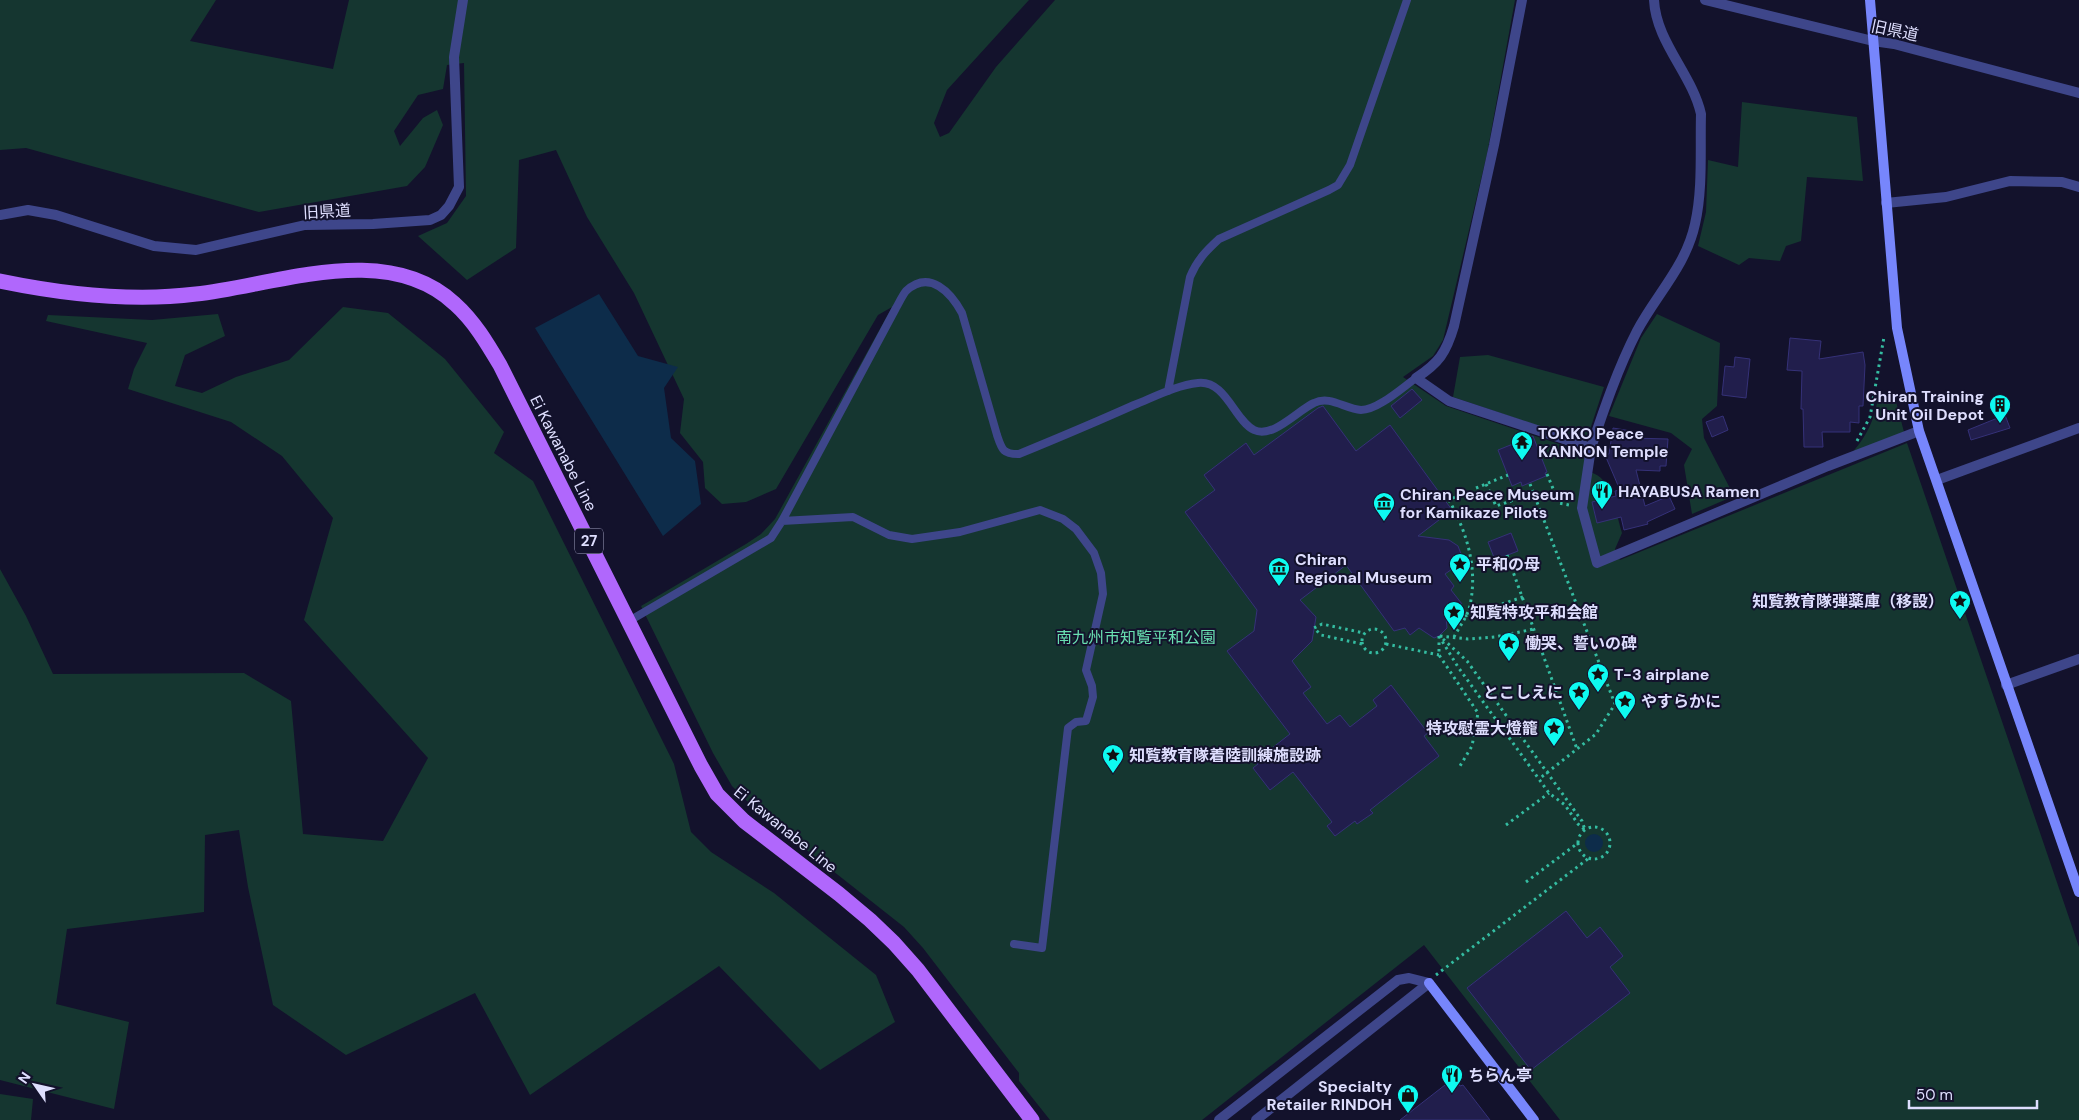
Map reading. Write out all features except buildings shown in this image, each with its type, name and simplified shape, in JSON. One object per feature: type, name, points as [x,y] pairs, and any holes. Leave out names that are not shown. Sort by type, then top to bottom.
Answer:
[{"type":"main road","name":"Ei Kawanabe Line","points":[[0,281],[28,287],[86,294],[140,297],[195,295],[333,272],[372,269],[421,280],[455,303],[470,319],[491,349],[701,766],[717,794],[744,821],[839,894],[894,943],[918,970],[1032,1120]]},
{"type":"street","name":"旧県道","points":[[0,215],[28,210],[56,215],[154,246],[196,250],[305,225],[373,224],[430,220],[441,215],[449,206],[458,187],[454,57],[463,0]]},
{"type":"street","points":[[1522,0],[1494,146],[1454,326],[1448,346],[1439,360],[1416,378],[1449,401],[1591,448]]},
{"type":"street","points":[[1654,0],[1663,34],[1698,100],[1701,114],[1696,218],[1695,226],[1676,272],[1638,330],[1608,397],[1591,448],[1582,508],[1597,563],[1828,466],[1919,431]]},
{"type":"street","name":"旧県道","points":[[1705,0],[1873,41],[1894,44],[2079,92]]},
{"type":"street","points":[[1870,0],[1897,328],[1919,431],[2079,892]]},
{"type":"street","points":[[1886,203],[1946,197],[2010,181],[2062,182],[2079,187]]},
{"type":"street","points":[[1937,480],[2079,428]]},
{"type":"street","points":[[2006,685],[2079,659]]},
{"type":"street","points":[[1219,1120],[1398,980],[1409,978],[1429,983],[1534,1120]]},
{"type":"street","points":[[1256,1120],[1429,983]]},
{"type":"lane","points":[[1168,391],[1190,277],[1196,263],[1203,253],[1219,240],[1338,185],[1350,165],[1407,0]]},
{"type":"lane","points":[[629,621],[771,538],[782,521],[896,308],[906,292],[918,285],[934,284],[944,288],[954,297],[962,313],[997,435],[1002,449],[1010,454],[1019,454],[1168,391],[1198,383],[1206,384],[1226,397],[1246,424],[1256,430],[1263,431],[1278,427],[1314,402],[1324,400],[1360,410],[1369,409],[1416,378]]},
{"type":"lane","points":[[782,521],[853,517],[890,536],[912,539],[960,532],[1040,510],[1063,519],[1076,529],[1094,553],[1101,573],[1103,594],[1086,670],[1092,686],[1093,698],[1086,721],[1076,722],[1068,728],[1042,948],[1014,944]]},
{"type":"path","points":[[1857,441],[1870,417],[1885,332],[1895,309]]},
{"type":"path","points":[[1548,474],[1559,503],[1582,508]]},
{"type":"path","points":[[1477,488],[1508,475]]},
{"type":"path","points":[[1486,484],[1496,506],[1511,501],[1519,515],[1539,508]]},
{"type":"path","points":[[1530,484],[1615,704],[1596,734],[1538,779]]},
{"type":"path","points":[[1454,637],[1470,607],[1474,575],[1472,560],[1458,516],[1449,500],[1464,493]]},
{"type":"path","points":[[1506,555],[1523,597],[1576,749]]},
{"type":"path","points":[[1465,616],[1523,597]]},
{"type":"path","points":[[1362,644],[1321,635],[1314,628],[1322,624],[1364,633]]},
{"type":"path","points":[[1371,628],[1379,629],[1385,635],[1386,644],[1382,650],[1374,653],[1366,651],[1362,644],[1364,633],[1371,628]]},
{"type":"path","points":[[1439,636],[1468,639],[1495,637],[1534,629]]},
{"type":"path","points":[[1439,636],[1439,655],[1478,713],[1472,746],[1460,766]]},
{"type":"path","points":[[1439,636],[1467,661],[1582,821],[1585,830]]},
{"type":"path","points":[[1439,636],[1458,667],[1538,779],[1549,793],[1565,804],[1578,824],[1585,830]]},
{"type":"path","points":[[1386,644],[1439,655]]},
{"type":"path","points":[[1506,825],[1549,793]]},
{"type":"path","points":[[1590,828],[1600,829],[1608,836],[1610,841],[1607,852],[1599,858],[1589,858],[1581,852],[1578,843],[1585,830],[1590,828]]},
{"type":"path","points":[[1526,882],[1578,843]]},
{"type":"path","points":[[1429,983],[1440,971],[1589,858]]},
{"type":"green space","name":"南九州市知覧平和公園","points":[[0,0],[216,0],[190,41],[333,69],[349,0],[1029,0],[947,90],[934,123],[940,137],[949,133],[996,67],[1055,0],[1515,0],[1487,154],[1443,340],[1433,356],[1403,377],[1446,406],[1574,449],[1585,457],[1584,470],[1594,473],[1602,479],[1612,498],[1622,533],[1615,549],[1620,560],[1907,443],[2079,947],[2079,1120],[1560,1120],[1424,945],[1202,1120],[1050,1120],[1019,1081],[1019,1073],[923,948],[904,927],[757,811],[732,786],[713,753],[641,606],[746,544],[761,534],[775,519],[892,307],[878,315],[776,489],[746,502],[722,504],[705,488],[703,462],[680,433],[684,399],[634,293],[587,217],[556,150],[519,160],[516,248],[467,280],[418,236],[447,223],[466,196],[464,63],[447,65],[443,89],[418,95],[394,131],[400,146],[423,118],[437,110],[443,125],[425,167],[407,186],[259,212],[26,148],[0,150]]},
{"type":"green space","points":[[1742,102],[1857,117],[1863,181],[1807,177],[1801,241],[1786,246],[1780,261],[1749,258],[1739,265],[1698,246],[1706,212],[1708,160],[1738,167]]},
{"type":"green space","points":[[343,307],[388,313],[445,359],[504,432],[494,453],[533,481],[674,764],[691,832],[711,852],[774,893],[876,975],[895,1022],[820,1070],[719,966],[530,1095],[475,993],[346,1055],[273,1005],[248,887],[239,830],[205,835],[204,912],[67,929],[56,1004],[129,1022],[114,1109],[0,1080],[0,569],[26,616],[53,674],[244,673],[291,701],[303,834],[383,841],[428,758],[304,620],[333,518],[282,456],[231,422],[128,389],[134,369],[147,343],[46,321],[48,315],[152,320],[218,314],[225,336],[185,355],[175,386],[202,393],[236,377],[289,360]]},
{"type":"green space","points":[[1657,314],[1720,343],[1717,406],[1702,419],[1704,438],[1734,496],[1692,514],[1684,465],[1692,449],[1671,433],[1609,416],[1641,338]]},
{"type":"green space","points":[[1488,355],[1604,387],[1586,442],[1453,397],[1460,357]]},
{"type":"green space","points":[[1879,392],[1894,394],[1904,432],[1852,453],[1863,439],[1870,425]]},
{"type":"green space","points":[[0,1094],[33,1099],[31,1120],[0,1120]]},
{"type":"water","points":[[599,294],[638,356],[678,367],[664,388],[671,438],[695,461],[701,504],[663,536],[535,328]]},
{"type":"water","points":[[1590,834],[1598,834],[1603,839],[1601,850],[1590,852],[1585,847],[1585,839]]},
{"type":"place","name":"Chiran Training Unit Oil Depot","points":[[2000,424]]},
{"type":"place","name":"TOKKO Peace KANNON Temple","points":[[1522,461]]},
{"type":"place","name":"HAYABUSA Ramen","points":[[1602,510]]},
{"type":"place","name":"Chiran Peace Museum for Kamikaze Pilots","points":[[1384,522]]},
{"type":"place","name":"平和の母","points":[[1460,583]]},
{"type":"place","name":"Chiran Regional Museum","points":[[1279,587]]},
{"type":"place","name":"知覧教育隊弾薬庫（移設）","points":[[1960,620]]},
{"type":"place","name":"知覧特攻平和会館","points":[[1454,631]]},
{"type":"place","name":"慟哭、誓いの碑","points":[[1509,662]]},
{"type":"place","name":"T-3 airplane","points":[[1598,693]]},
{"type":"place","name":"とこしえに","points":[[1579,711]]},
{"type":"place","name":"やすらかに","points":[[1625,720]]},
{"type":"place","name":"特攻慰霊大燈籠","points":[[1554,747]]},
{"type":"place","name":"知覧教育隊着陸訓練施設跡","points":[[1113,774]]},
{"type":"place","name":"ちらん亭","points":[[1452,1094]]},
{"type":"place","name":"Specialty Retailer RINDOH","points":[[1408,1114]]}]
